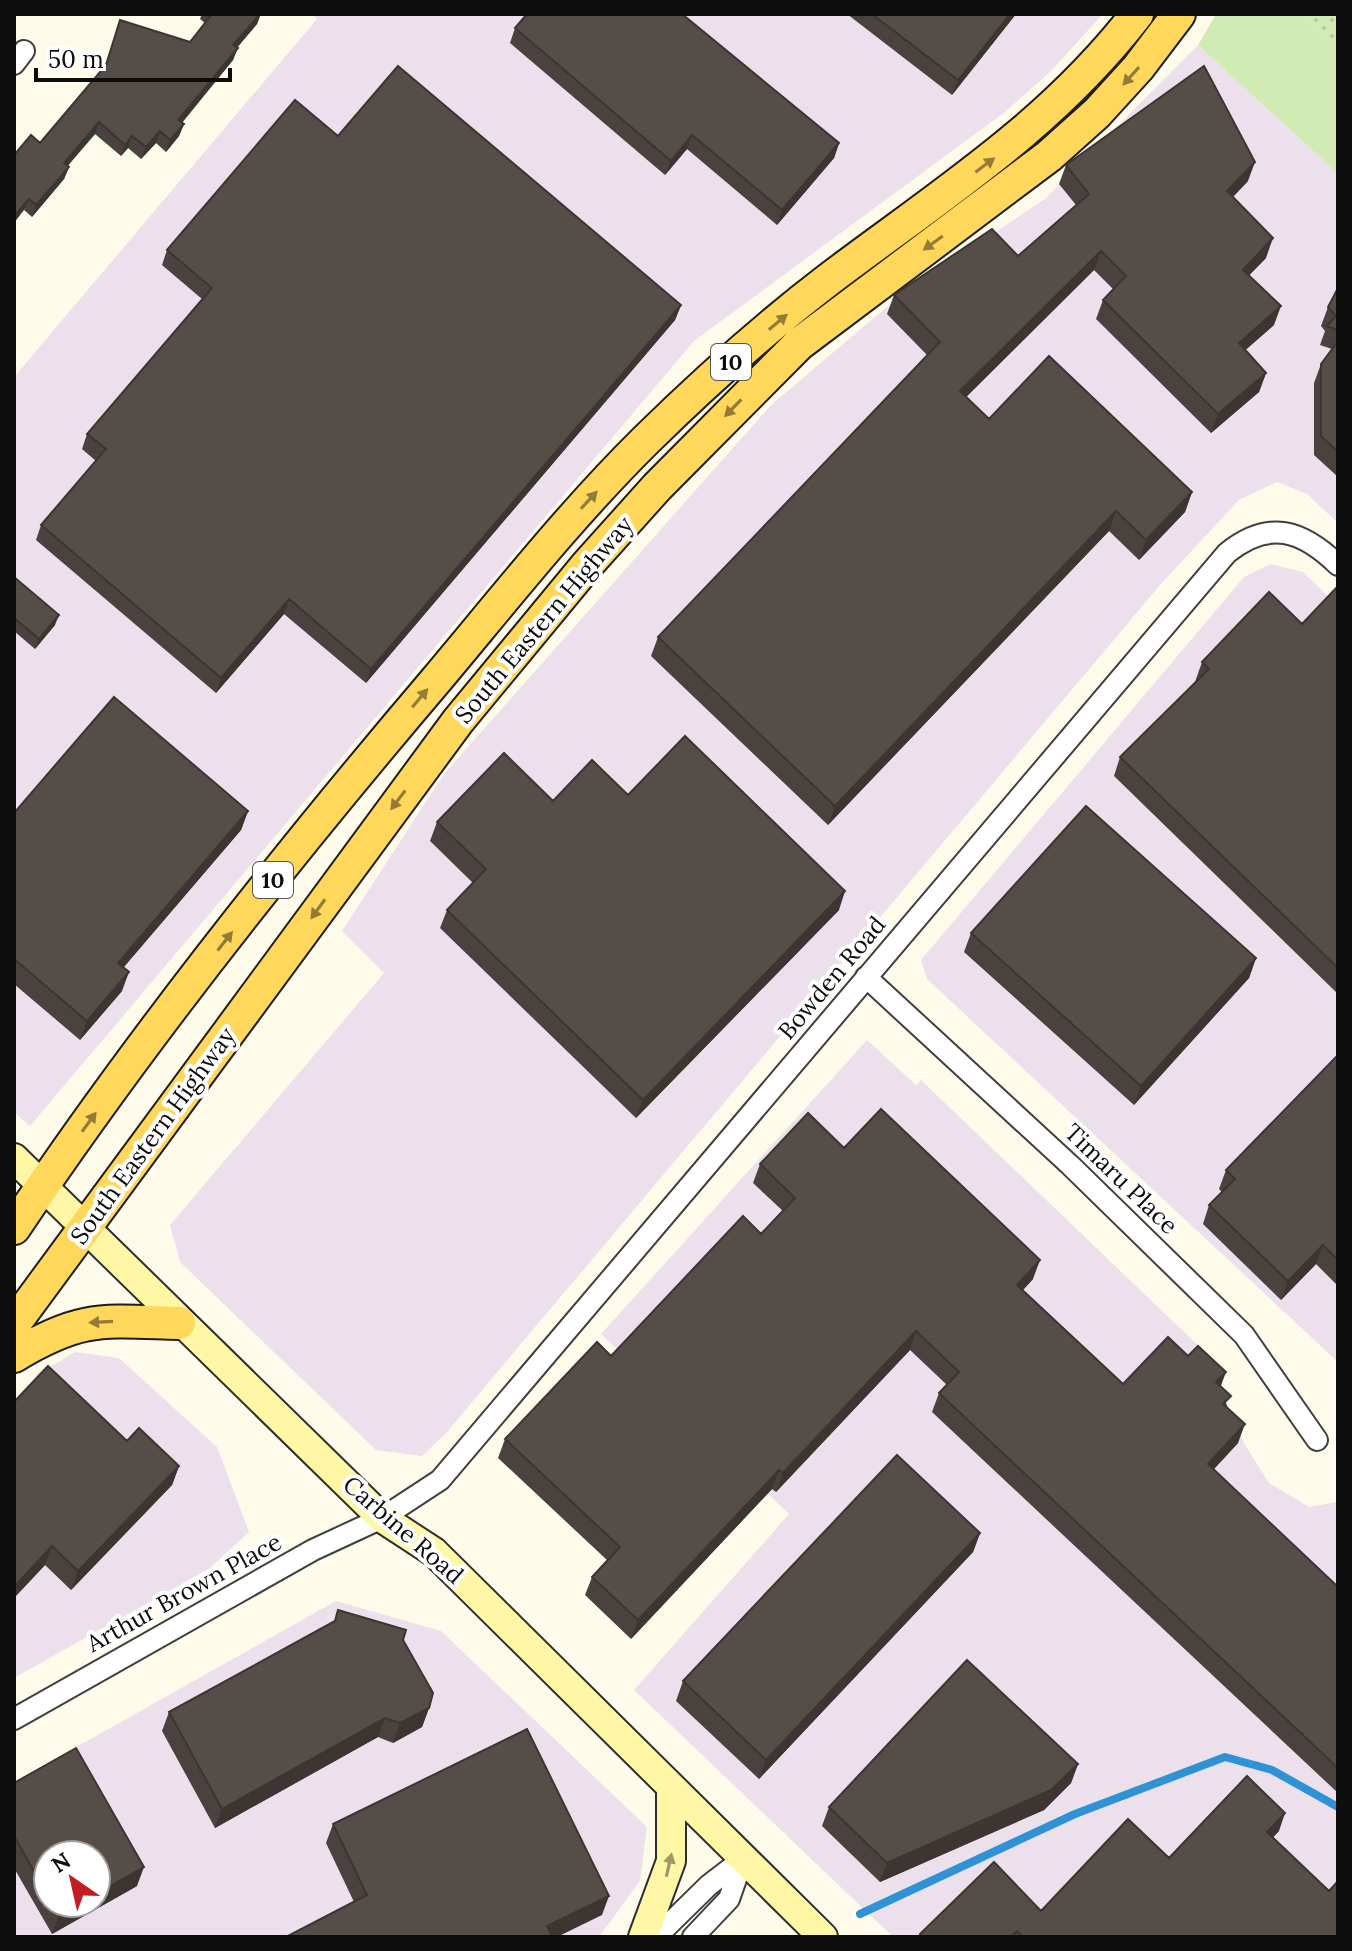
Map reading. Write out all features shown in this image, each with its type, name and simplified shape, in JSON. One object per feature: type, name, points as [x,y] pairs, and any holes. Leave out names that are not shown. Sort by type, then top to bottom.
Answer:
[{"type":"main road","name":"South Eastern Highway","points":[[14,1228],[43,1185],[302,843],[582,507],[720,371],[823,284],[1009,147],[1062,101],[1137,14]]},
{"type":"main road","name":"South Eastern Highway","points":[[14,1324],[458,721],[657,487],[799,344],[1038,165],[1088,122],[1138,68],[1179,14]]},
{"type":"main road","name":"Carbine Road","points":[[14,1158],[179,1323],[382,1518],[434,1552],[671,1790],[823,1937]]},
{"type":"main road","points":[[14,1356],[73,1325],[99,1321],[179,1323]]},
{"type":"main road","points":[[643,1937],[671,1861],[671,1790]]},
{"type":"street","name":"Bowden Road","points":[[382,1518],[440,1480],[1227,553],[1256,535],[1284,533],[1316,545],[1338,565]]},
{"type":"street","name":"Timaru Place","points":[[866,977],[1070,1165],[1244,1335],[1317,1440]]},
{"type":"street","name":"Arthur Brown Place","points":[[14,1719],[313,1550],[382,1518]]},
{"type":"street","points":[[656,1937],[709,1885],[743,1859]]},
{"type":"street","points":[[693,1937],[729,1899],[743,1859]]},
{"type":"shaded area","points":[[312,14],[1103,14],[1050,72],[1005,112],[694,341],[30,1126],[14,1112],[14,377],[317,19]]},
{"type":"shaded area","points":[[1198,45],[1338,174],[1338,523],[1307,494],[1277,482],[1239,500],[1160,585],[446,1433],[422,1456],[376,1450],[180,1262],[170,1225],[384,973],[342,931],[444,774],[771,405],[894,301],[1046,198]]},
{"type":"shaded area","points":[[1270,564],[1303,572],[1338,606],[1338,1362],[927,979],[921,960],[1244,577]]},
{"type":"shaded area","points":[[867,1040],[916,1085],[921,1080],[1206,1353],[1245,1445],[1269,1483],[1309,1507],[1338,1502],[1338,1937],[893,1937],[634,1690],[789,1514],[601,1334]]},
{"type":"shaded area","points":[[75,1352],[119,1358],[217,1447],[249,1532],[210,1568],[14,1678],[14,1403],[37,1375]]},
{"type":"shaded area","points":[[336,1601],[441,1631],[647,1827],[640,1881],[599,1937],[14,1937],[14,1782]]},
{"type":"green space","points":[[1216,14],[1298,14],[1338,46],[1338,174],[1198,45]]},
{"type":"green space","points":[[1298,14],[1338,14],[1338,46]]},
{"type":"building","points":[[212,14],[260,14],[233,45],[238,48],[178,120],[184,124],[170,140],[160,131],[146,147],[132,136],[125,145],[99,122],[64,163],[69,167],[36,205],[29,199],[14,216],[14,155],[31,135],[40,143],[106,65],[120,20],[190,42]]},
{"type":"building","points":[[527,14],[682,14],[839,143],[782,210],[692,135],[671,161],[515,28]]},
{"type":"building","points":[[872,14],[1010,14],[958,80]]},
{"type":"building","points":[[398,66],[681,305],[371,669],[289,599],[221,678],[41,525],[106,449],[87,434],[212,288],[167,250],[295,100],[338,136]]},
{"type":"building","points":[[1204,66],[1255,162],[1227,191],[1273,238],[1243,270],[1281,306],[1239,343],[1266,373],[1218,414],[1103,300],[1126,276],[1101,251],[960,391],[989,419],[1049,356],[1192,492],[1146,540],[1116,511],[835,806],[658,637],[940,342],[894,295],[992,229],[1018,256],[1089,194],[1066,165]]},
{"type":"building","points":[[1338,288],[1338,330],[1327,326],[1336,316],[1328,307]]},
{"type":"building","points":[[1338,341],[1338,452],[1321,436],[1321,364]]},
{"type":"building","points":[[14,577],[59,615],[39,639],[14,618]]},
{"type":"building","points":[[1338,586],[1338,968],[1120,757],[1209,669],[1202,662],[1269,592],[1302,624]]},
{"type":"building","points":[[114,697],[248,811],[118,963],[129,972],[87,1021],[14,959],[14,813]]},
{"type":"building","points":[[685,736],[845,891],[643,1100],[447,910],[486,869],[437,822],[504,753],[553,801],[592,760],[628,795]]},
{"type":"building","points":[[1086,806],[1256,958],[1141,1086],[971,933]]},
{"type":"building","points":[[1338,1055],[1338,1260],[1323,1245],[1288,1281],[1209,1205],[1235,1179],[1226,1170]]},
{"type":"building","points":[[881,1109],[1040,1260],[1017,1285],[1123,1384],[1168,1337],[1188,1356],[1198,1346],[1226,1372],[1216,1382],[1231,1396],[1223,1404],[1245,1424],[1208,1464],[1338,1587],[1338,1768],[939,1393],[959,1372],[916,1331],[783,1473],[779,1470],[638,1620],[592,1577],[620,1547],[505,1439],[597,1342],[611,1356],[743,1216],[761,1234],[795,1198],[760,1164],[808,1113],[844,1148]]},
{"type":"building","points":[[48,1366],[127,1441],[139,1428],[179,1466],[78,1571],[52,1546],[14,1587],[14,1402]]},
{"type":"building","points":[[897,1455],[980,1533],[766,1760],[683,1681]]},
{"type":"building","points":[[338,1610],[406,1630],[403,1640],[433,1693],[429,1708],[400,1723],[385,1718],[222,1809],[169,1712],[335,1621]]},
{"type":"building","points":[[967,1660],[1078,1764],[1051,1790],[887,1863],[829,1807]]},
{"type":"building","points":[[527,1729],[609,1896],[547,1926],[552,1937],[286,1937],[367,1895],[333,1824]]},
{"type":"building","points":[[76,1748],[144,1867],[112,1885],[112,1839],[32,1839],[32,1868],[14,1836],[14,1783]]},
{"type":"building","points":[[1247,1776],[1285,1813],[1267,1832],[1329,1891],[1338,1881],[1338,1937],[1023,1937],[1017,1931],[1010,1937],[923,1937],[920,1934],[994,1862],[1041,1911],[1128,1819],[1169,1858]]},
{"type":"waterway","points":[[860,1914],[1075,1814],[1225,1757],[1272,1770],[1338,1807]]}]
